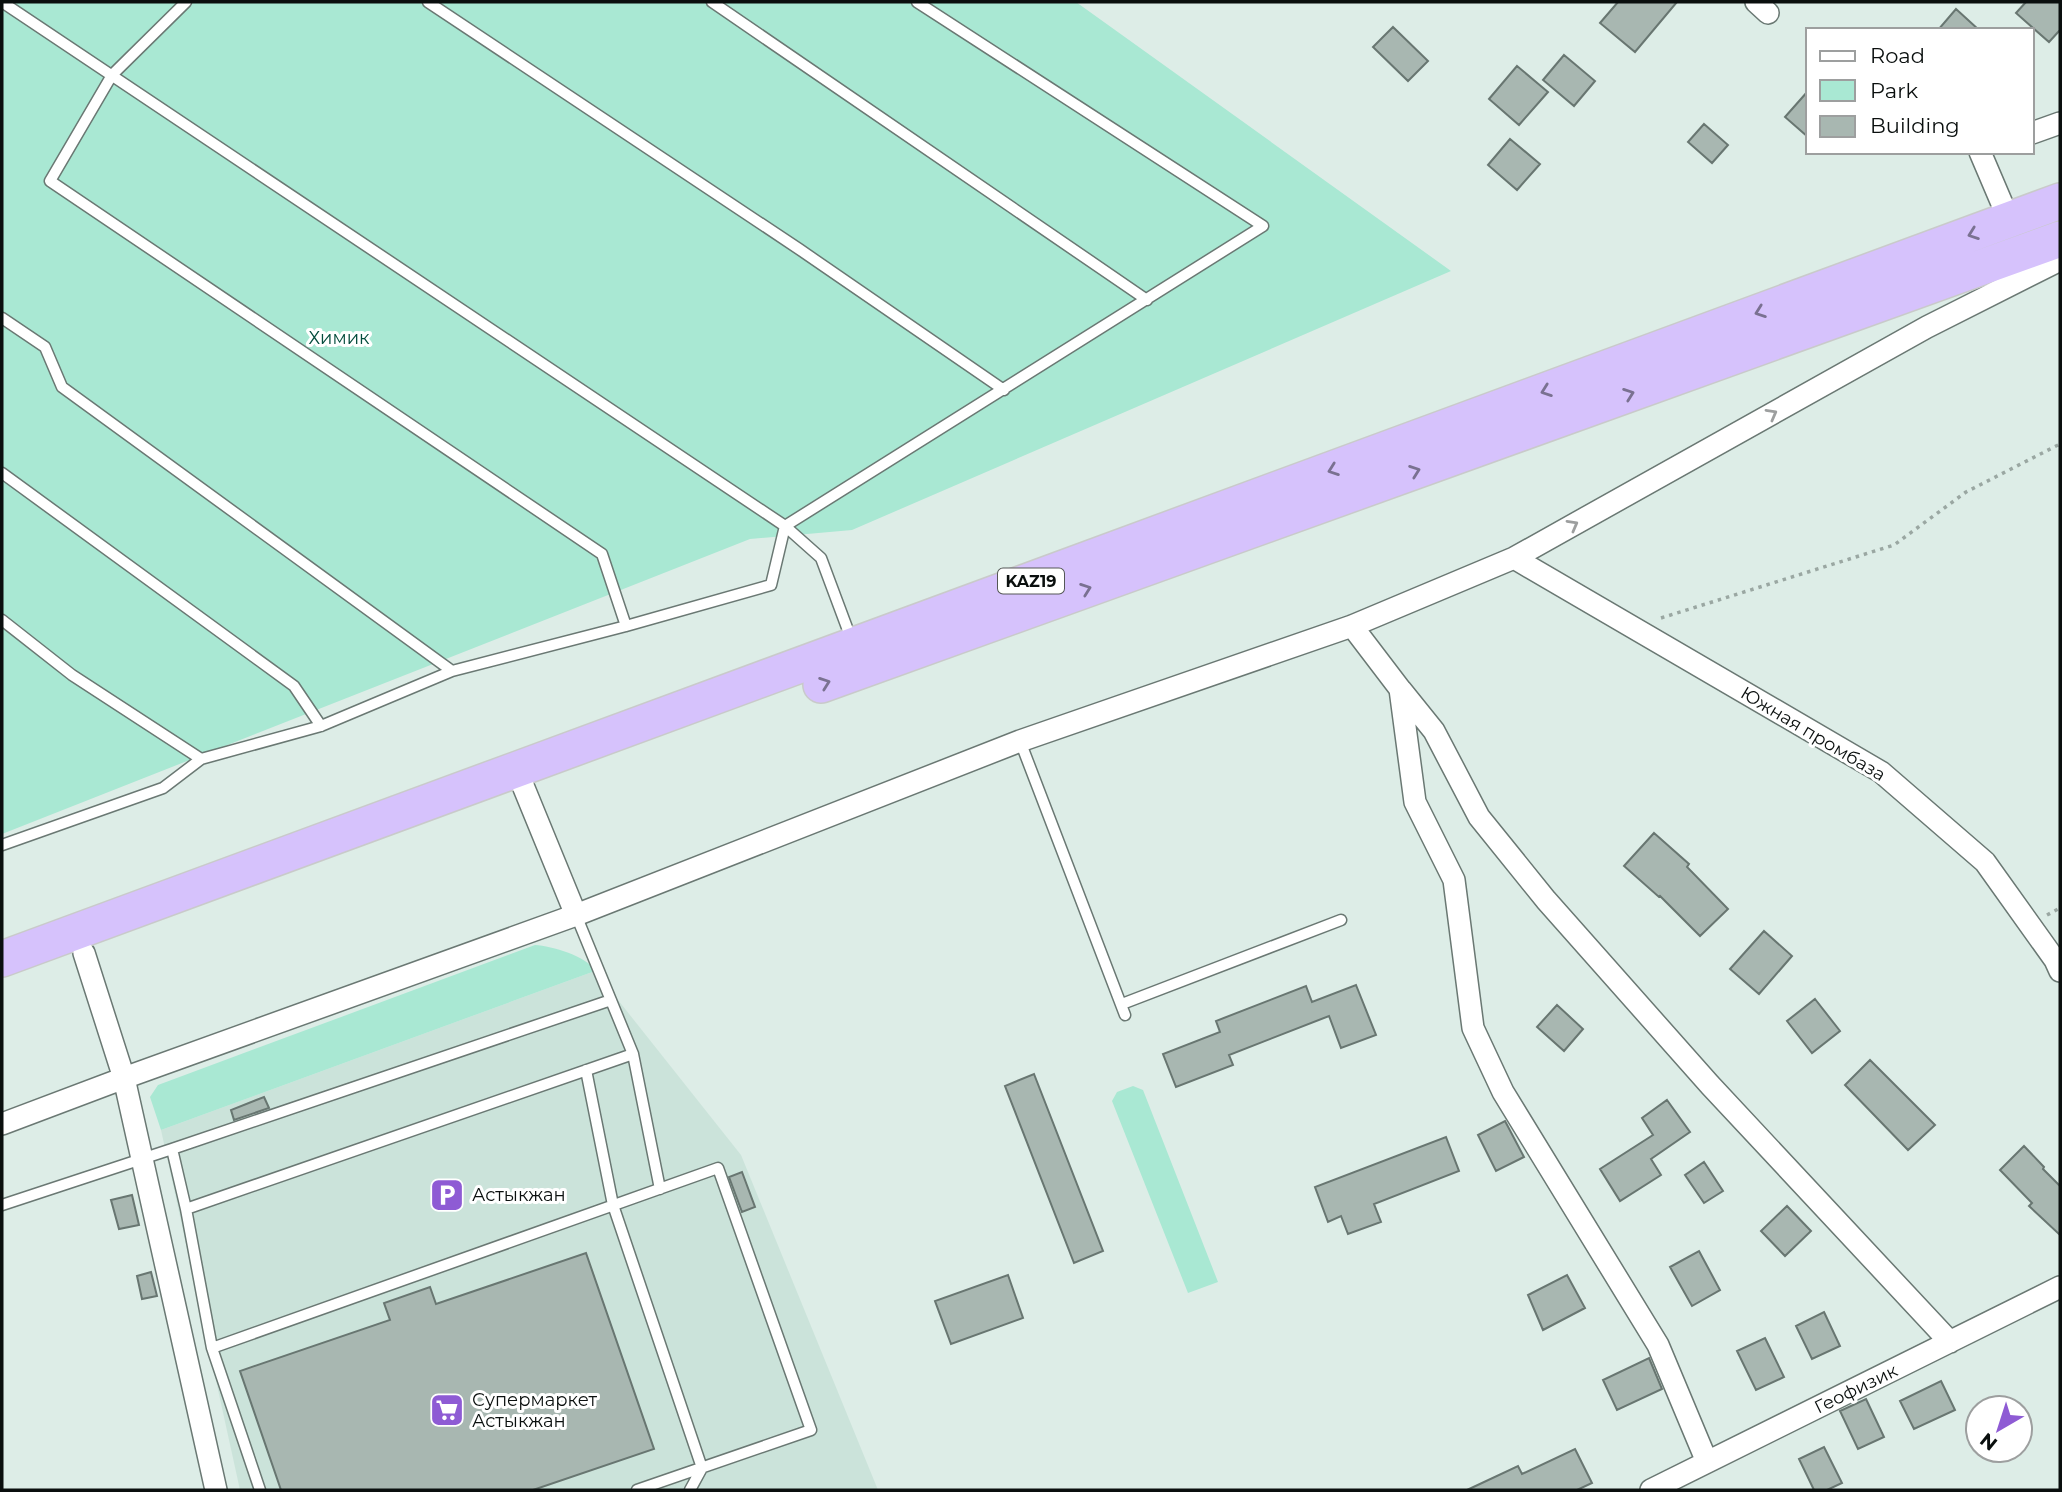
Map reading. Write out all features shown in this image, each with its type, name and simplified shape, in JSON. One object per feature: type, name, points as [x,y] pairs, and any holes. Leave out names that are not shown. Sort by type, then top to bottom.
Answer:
[{"type":"highway","name":"KAZ19","points":[[2,959],[521,781],[858,658],[2060,201]]},
{"type":"highway","name":"KAZ19","points":[[858,658],[2060,239]]},
{"type":"highway","name":"KAZ19","points":[[2,983],[521,781]]},
{"type":"street","points":[[2034,132],[2060,123]]},
{"type":"street","points":[[1981,154],[2009,220]]},
{"type":"street","points":[[2,1124],[576,915],[1020,741],[1352,626],[1514,558],[1927,327],[2060,260]]},
{"type":"street","name":"Южная промбаза","points":[[1514,558],[1881,772],[1985,862],[2055,960],[2060,971]]},
{"type":"street","points":[[1352,626],[1434,730],[1479,817],[1546,900],[1710,1085],[1950,1342]]},
{"type":"street","points":[[1400,689],[1415,802],[1454,880],[1473,1028],[1503,1092],[1658,1345],[1707,1462]]},
{"type":"street","points":[[521,781],[576,915]]},
{"type":"street","points":[[83,953],[124,1078],[216,1490]]},
{"type":"street","name":"Геофизик","points":[[1651,1490],[2060,1287]]},
{"type":"lane","points":[[2,2],[785,526],[821,558],[858,658]]},
{"type":"lane","points":[[186,2],[113,75],[50,181],[601,554],[626,626]]},
{"type":"lane","points":[[428,2],[799,249],[1004,390]]},
{"type":"lane","points":[[712,2],[1147,300]]},
{"type":"lane","points":[[2,845],[163,788],[201,759],[321,726],[452,671],[771,585],[785,526],[1263,226],[917,2]]},
{"type":"lane","points":[[2,318],[45,347],[62,387],[452,671]]},
{"type":"lane","points":[[2,473],[294,686],[321,726]]},
{"type":"lane","points":[[2,620],[72,675],[201,759]]},
{"type":"lane","points":[[1020,741],[1124,1009],[1340,920]]},
{"type":"lane","points":[[576,915],[633,1054],[660,1189]]},
{"type":"lane","points":[[2,1205],[611,1000]]},
{"type":"lane","points":[[186,1209],[633,1054]]},
{"type":"lane","points":[[586,1070],[613,1205],[702,1468],[690,1490]]},
{"type":"lane","points":[[172,1149],[212,1348],[260,1490]]},
{"type":"lane","points":[[212,1348],[718,1168],[811,1430],[637,1490]]},
{"type":"path","points":[[1661,618],[1895,545],[1966,492],[2060,444]]},
{"type":"shaded area","points":[[595,971],[741,1155],[878,1490],[240,1490],[161,1130]]},
{"type":"green space","name":"Химик","points":[[2,2],[1076,2],[1451,271],[852,530],[750,539],[2,834]]},
{"type":"green space","points":[[535,945],[577,956],[595,971],[161,1130],[150,1097],[158,1085]]},
{"type":"green space","points":[[1133,1086],[1143,1090],[1218,1282],[1188,1293],[1112,1101],[1117,1092]]},
{"type":"building","points":[[1618,2],[1677,2],[1635,52],[1600,23]]},
{"type":"building","points":[[2026,2],[2060,2],[2060,30],[2049,42],[2016,13]]},
{"type":"building","points":[[1956,9],[1977,28],[1940,28]]},
{"type":"building","points":[[1393,27],[1428,61],[1408,81],[1373,47]]},
{"type":"building","points":[[1564,55],[1595,81],[1574,106],[1543,80]]},
{"type":"building","points":[[1517,66],[1548,92],[1519,125],[1489,99]]},
{"type":"building","points":[[1806,93],[1806,135],[1785,117]]},
{"type":"building","points":[[1704,124],[1728,145],[1712,163],[1688,142]]},
{"type":"building","points":[[1510,139],[1540,164],[1517,190],[1488,165]]},
{"type":"building","points":[[1654,833],[1689,864],[1687,867],[1728,909],[1700,936],[1660,896],[1624,866]]},
{"type":"building","points":[[1764,931],[1792,956],[1759,994],[1730,969]]},
{"type":"building","points":[[1356,985],[1376,1035],[1341,1048],[1329,1016],[1229,1055],[1233,1065],[1176,1087],[1163,1054],[1220,1032],[1216,1021],[1306,986],[1312,1002]]},
{"type":"building","points":[[1815,999],[1840,1031],[1812,1053],[1787,1021]]},
{"type":"building","points":[[1557,1005],[1583,1029],[1564,1051],[1537,1027]]},
{"type":"building","points":[[1870,1060],[1935,1125],[1908,1150],[1845,1085]]},
{"type":"building","points":[[1034,1074],[1103,1251],[1074,1263],[1005,1086]]},
{"type":"building","points":[[264,1097],[269,1108],[234,1120],[231,1110]]},
{"type":"building","points":[[1667,1100],[1690,1132],[1651,1159],[1661,1175],[1620,1201],[1600,1169],[1653,1135],[1642,1118]]},
{"type":"building","points":[[1505,1121],[1524,1157],[1496,1171],[1478,1135]]},
{"type":"building","points":[[1446,1137],[1459,1171],[1374,1204],[1381,1222],[1348,1234],[1341,1216],[1328,1222],[1315,1187]]},
{"type":"building","points":[[2024,1146],[2060,1186],[2060,1235],[2029,1206],[2032,1203],[2000,1170]]},
{"type":"building","points":[[1704,1162],[1723,1191],[1704,1203],[1685,1175]]},
{"type":"building","points":[[742,1172],[755,1207],[742,1212],[729,1177]]},
{"type":"building","points":[[132,1195],[139,1225],[119,1229],[111,1200]]},
{"type":"building","points":[[1787,1206],[1811,1231],[1785,1256],[1761,1231]]},
{"type":"building","points":[[1699,1251],[1720,1290],[1692,1306],[1670,1267]]},
{"type":"building","name":"Супермаркет Астыкжан","points":[[586,1253],[654,1449],[533,1490],[281,1490],[240,1371],[390,1320],[384,1303],[430,1287],[436,1304]]},
{"type":"building","points":[[151,1272],[157,1296],[142,1299],[137,1276]]},
{"type":"building","points":[[1008,1275],[1023,1318],[951,1344],[935,1301]]},
{"type":"building","points":[[1567,1275],[1585,1308],[1543,1330],[1528,1295]]},
{"type":"building","points":[[1824,1312],[1840,1346],[1812,1359],[1796,1326]]},
{"type":"building","points":[[1765,1338],[1784,1377],[1756,1390],[1737,1351]]},
{"type":"building","points":[[1649,1358],[1662,1389],[1617,1410],[1603,1380]]},
{"type":"building","points":[[1941,1381],[1955,1410],[1914,1429],[1900,1401]]},
{"type":"building","points":[[1866,1399],[1884,1437],[1858,1449],[1840,1411]]},
{"type":"building","points":[[1824,1447],[1842,1483],[1827,1490],[1814,1490],[1799,1459]]},
{"type":"building","points":[[1575,1449],[1592,1483],[1577,1490],[1467,1490],[1518,1466],[1522,1474]]},
{"type":"place","name":"Астыкжан","points":[[447,1195]]},
{"type":"place","name":"Супермаркет Астыкжан","points":[[447,1410]]}]
